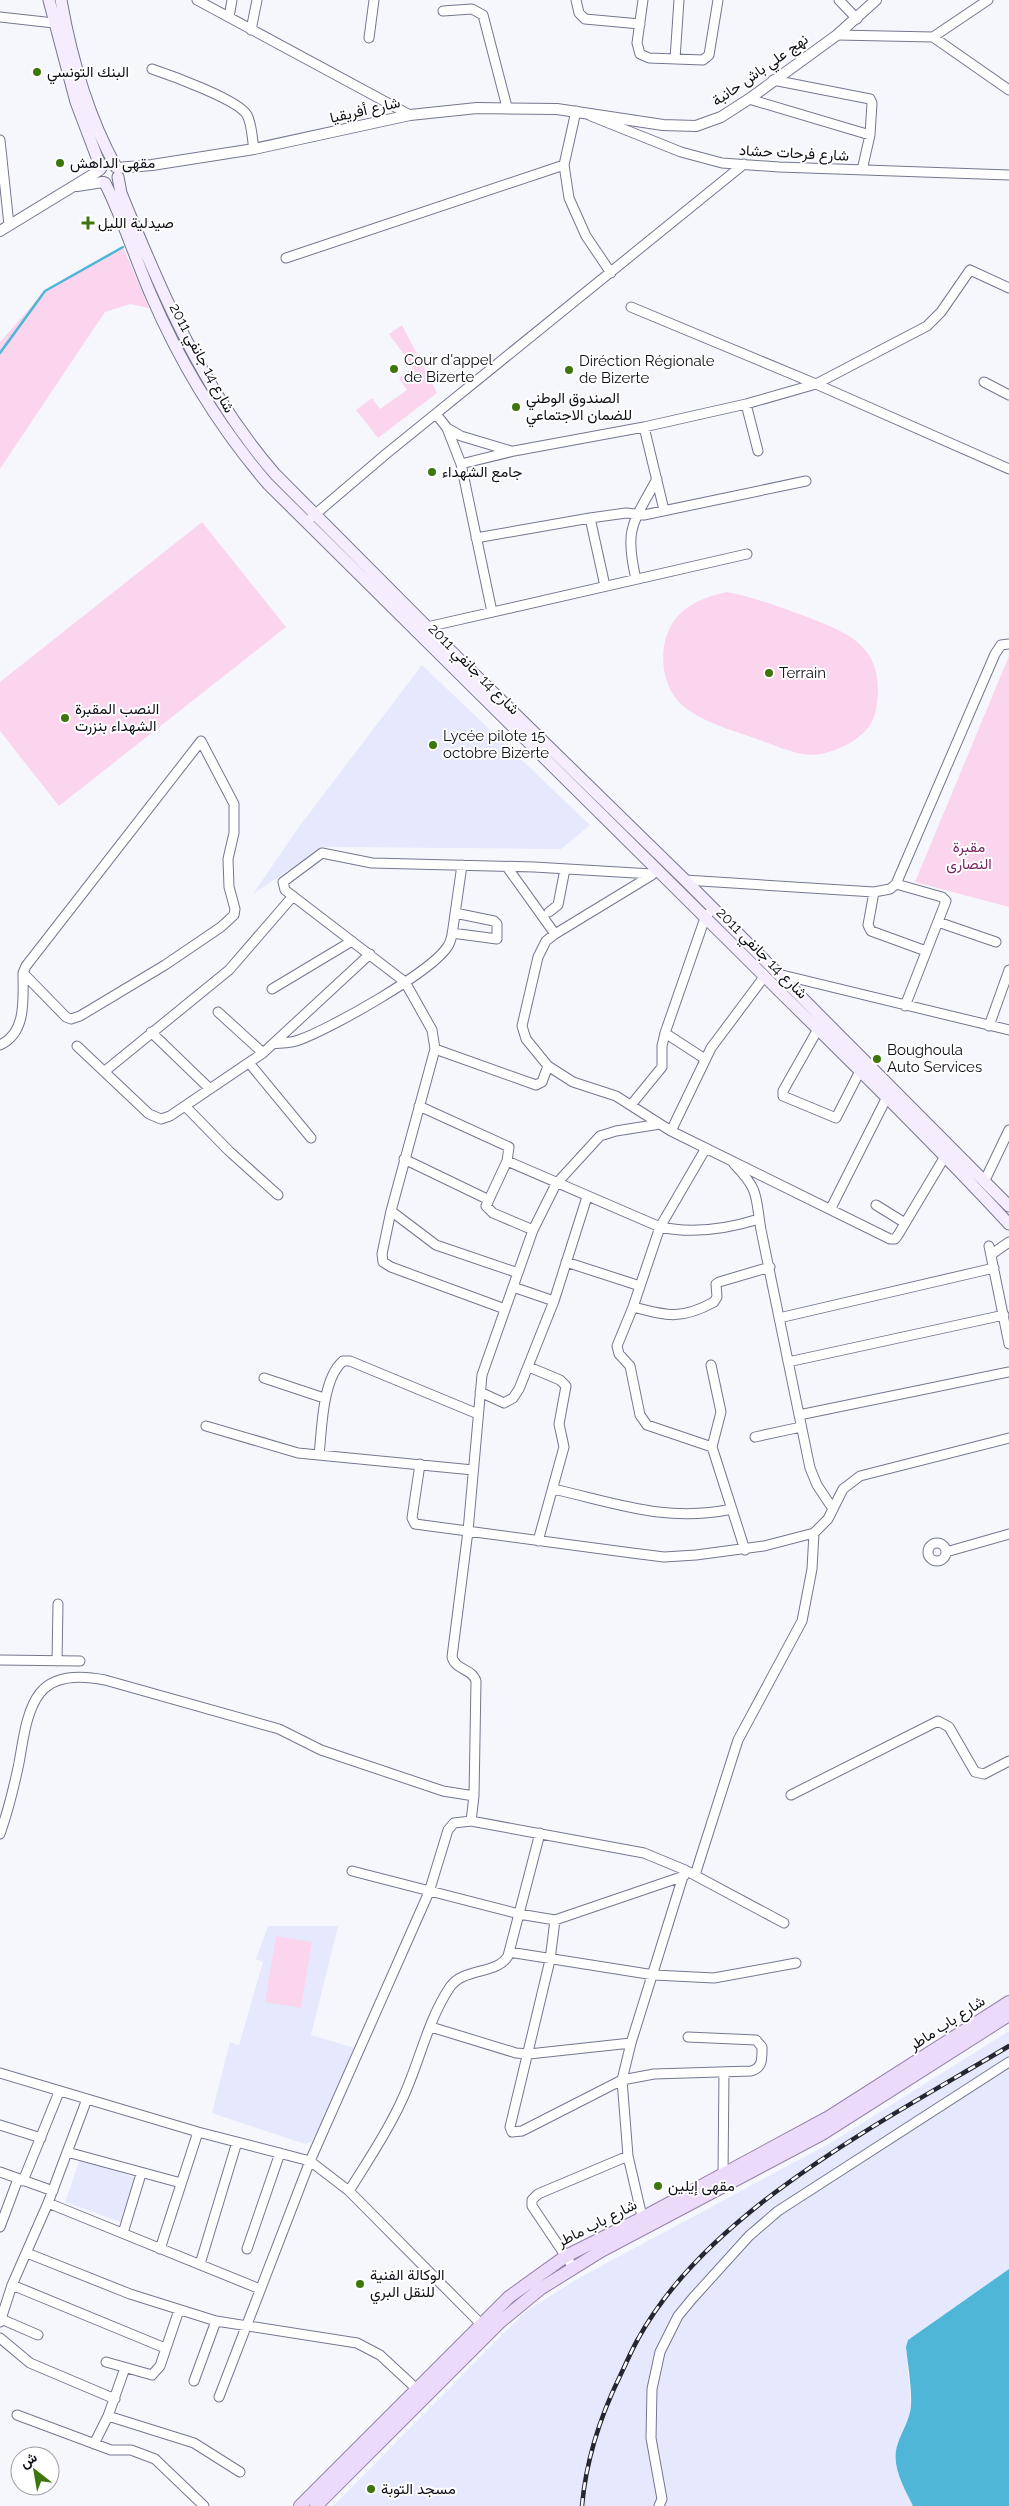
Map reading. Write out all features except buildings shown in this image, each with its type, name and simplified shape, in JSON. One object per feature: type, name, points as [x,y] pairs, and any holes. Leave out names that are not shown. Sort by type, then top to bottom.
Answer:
[{"type":"main road","name":"شارع 14 جانفي 2011","points":[[49,0],[76,102],[100,169],[99,176],[104,182],[152,296],[207,405],[239,451],[306,522],[478,695],[660,869],[685,880],[714,908],[948,1151],[1009,1224]]},
{"type":"main road","name":"شارع 14 جانفي 2011","points":[[61,0],[82,87],[102,140],[117,172],[122,193],[161,291],[198,365],[249,445],[275,474],[427,627],[705,918],[887,1097],[948,1151],[985,1180],[1009,1206]]},
{"type":"main road","points":[[100,169],[106,164],[117,172],[113,183],[104,182]]},
{"type":"main road","name":"شارع باب ماطر","points":[[644,2222],[723,2175],[829,2117],[1009,2002]]},
{"type":"main road","name":"شارع باب ماطر","points":[[316,2506],[421,2393],[485,2328],[518,2306],[570,2261],[829,2130],[1009,2015]]},
{"type":"main road","name":"شارع باب ماطر","points":[[300,2506],[421,2393]]},
{"type":"street","points":[[197,0],[209,3],[251,30],[410,115]]},
{"type":"street","points":[[229,17],[232,0]]},
{"type":"street","points":[[251,30],[257,0]]},
{"type":"street","points":[[369,38],[374,0]]},
{"type":"street","points":[[576,0],[579,13],[589,21],[640,24]]},
{"type":"street","points":[[643,0],[637,43],[640,54],[649,58],[675,59],[707,59],[718,0]]},
{"type":"street","points":[[675,59],[679,0]]},
{"type":"street","points":[[839,0],[857,19]]},
{"type":"street","name":"نهج علي باش حانبة","points":[[581,112],[663,125],[696,126],[722,117],[837,35],[876,0]]},
{"type":"street","points":[[933,37],[988,0]]},
{"type":"street","points":[[443,11],[472,9],[483,15],[507,107]]},
{"type":"street","points":[[0,17],[54,23]]},
{"type":"street","points":[[837,35],[933,37],[1008,89]]},
{"type":"street","points":[[152,68],[191,84],[244,111],[249,121],[254,149]]},
{"type":"street","points":[[773,80],[867,96],[872,103],[870,135],[862,170]]},
{"type":"street","points":[[749,99],[870,135]]},
{"type":"street","name":"شارع أفريقيا","points":[[117,172],[254,149],[410,115],[507,107],[581,112]]},
{"type":"street","points":[[581,112],[564,164],[570,198],[577,219],[611,273]]},
{"type":"street","name":"شارع فرحات حشاد","points":[[581,112],[681,152],[722,163],[1009,175]]},
{"type":"street","points":[[0,140],[9,225]]},
{"type":"street","points":[[286,258],[564,164]]},
{"type":"street","points":[[306,522],[386,454],[744,164]]},
{"type":"street","points":[[0,231],[100,169]]},
{"type":"street","points":[[73,186],[104,182]]},
{"type":"street","points":[[461,464],[644,427],[746,404],[816,384],[927,326],[941,312],[970,270],[1009,288]]},
{"type":"street","points":[[630,307],[816,384],[1009,469]]},
{"type":"street","points":[[984,382],[1009,395]]},
{"type":"street","points":[[746,404],[758,451]]},
{"type":"street","points":[[436,414],[447,428],[461,464],[492,612]]},
{"type":"street","points":[[644,427],[664,510]]},
{"type":"street","points":[[447,428],[490,446],[514,452]]},
{"type":"street","points":[[636,579],[629,539],[637,515],[657,479]]},
{"type":"street","points":[[476,538],[590,518],[626,513],[637,515],[806,481]]},
{"type":"street","points":[[590,518],[605,586]]},
{"type":"street","points":[[427,627],[747,554]]},
{"type":"street","points":[[685,880],[874,892],[890,889],[896,884],[995,654],[1001,645],[1009,644]]},
{"type":"street","points":[[0,1045],[16,1032],[22,1016],[23,973],[30,958],[80,898],[201,741],[234,804],[234,833],[228,859],[230,893],[235,909],[232,917],[165,965],[75,1018],[71,1019],[62,1014],[23,973]]},
{"type":"street","points":[[505,1309],[386,1264],[381,1258],[390,1211],[434,1048],[432,1030],[405,982],[284,890],[283,882],[322,854],[372,863],[565,869],[660,869]]},
{"type":"street","points":[[273,1044],[297,1041],[310,1036],[373,1002],[405,982],[442,953],[448,946],[452,933],[462,865]]},
{"type":"street","points":[[507,867],[555,934]]},
{"type":"street","points":[[549,912],[558,904],[565,869]]},
{"type":"street","points":[[660,869],[546,941],[538,957],[522,1026],[526,1039],[548,1066],[574,1082],[616,1096],[671,1131],[831,1208],[890,1239],[895,1239],[948,1151]]},
{"type":"street","points":[[896,884],[944,898],[946,901],[905,1006]]},
{"type":"street","points":[[874,892],[868,925],[872,931],[926,951]]},
{"type":"street","points":[[105,1071],[230,970],[293,896]]},
{"type":"street","points":[[632,1105],[662,1067],[662,1046],[665,1033],[705,918],[714,908]]},
{"type":"street","points":[[452,933],[496,939],[497,924],[494,921],[455,913]]},
{"type":"street","points":[[938,922],[996,942]]},
{"type":"street","points":[[272,989],[352,941]]},
{"type":"street","points":[[77,1046],[155,1118],[170,1116],[250,1064],[370,954]]},
{"type":"street","points":[[990,1026],[1009,970]]},
{"type":"street","points":[[777,974],[1009,1030]]},
{"type":"street","points":[[671,1131],[705,1059],[725,1027],[764,976]]},
{"type":"street","points":[[218,1012],[263,1053]]},
{"type":"street","points":[[818,1029],[783,1091],[783,1096],[836,1118],[860,1071]]},
{"type":"street","points":[[151,1032],[210,1089]]},
{"type":"street","points":[[665,1033],[705,1059]]},
{"type":"street","points":[[434,1048],[536,1085],[542,1082],[548,1066]]},
{"type":"street","points":[[250,1064],[312,1138]]},
{"type":"street","points":[[831,1208],[887,1097]]},
{"type":"street","points":[[185,1106],[239,1160],[278,1195]]},
{"type":"street","points":[[418,1106],[506,1145],[510,1151],[507,1162],[486,1206],[488,1210],[533,1230]]},
{"type":"street","points":[[471,1821],[474,1796],[476,1681],[470,1672],[457,1666],[452,1657],[468,1531],[482,1375],[533,1230],[556,1184],[600,1136],[616,1131],[660,1124]]},
{"type":"street","points":[[985,1180],[1006,1145],[1009,1130]]},
{"type":"street","points":[[706,1148],[660,1227],[633,1307],[619,1340],[617,1351],[630,1366],[644,1421],[660,1431],[712,1447]]},
{"type":"street","points":[[404,1159],[488,1199]]},
{"type":"street","points":[[729,1159],[753,1186],[759,1204],[759,1219],[813,1477],[833,1508]]},
{"type":"street","points":[[507,1162],[660,1227],[683,1232],[697,1231],[759,1219]]},
{"type":"street","points":[[480,1392],[500,1402],[508,1402],[519,1389],[554,1301],[587,1196]]},
{"type":"street","points":[[876,1205],[905,1223]]},
{"type":"street","points":[[390,1211],[436,1245],[518,1273]]},
{"type":"street","points":[[1009,1242],[990,1250],[1009,1344]]},
{"type":"street","points":[[566,1262],[640,1286]]},
{"type":"street","points":[[633,1307],[665,1316],[680,1316],[714,1302],[716,1284],[719,1282],[770,1267]]},
{"type":"street","points":[[779,1318],[994,1268]]},
{"type":"street","points":[[513,1287],[554,1301]]},
{"type":"street","points":[[788,1362],[1004,1314]]},
{"type":"street","points":[[319,1455],[324,1398],[338,1365],[346,1360],[478,1414]]},
{"type":"street","points":[[711,1365],[721,1412],[712,1447],[745,1550]]},
{"type":"street","points":[[529,1367],[560,1380],[566,1386],[559,1424],[564,1447],[538,1541]]},
{"type":"street","points":[[799,1415],[1009,1372]]},
{"type":"street","points":[[264,1378],[324,1398]]},
{"type":"street","points":[[206,1426],[288,1450],[319,1455],[473,1470]]},
{"type":"street","points":[[755,1437],[802,1428]]},
{"type":"street","points":[[420,1464],[414,1523],[664,1557],[745,1550],[814,1533],[828,1519],[843,1489],[860,1476],[1009,1438]]},
{"type":"street","points":[[552,1489],[664,1514],[706,1514],[732,1509]]},
{"type":"street","points":[[694,1875],[738,1740],[802,1621],[812,1569],[814,1533]]},
{"type":"street","points":[[946,1552],[1009,1534]]},
{"type":"street","points":[[57,1661],[58,1604]]},
{"type":"street","points":[[0,1660],[80,1661]]},
{"type":"street","points":[[0,1834],[26,1728],[36,1701],[48,1687],[80,1676],[105,1680],[279,1730],[321,1750],[444,1791],[474,1796]]},
{"type":"street","points":[[791,1795],[938,1721],[950,1727],[975,1772],[984,1774],[1009,1761]]},
{"type":"street","points":[[219,2397],[310,2161],[429,1892],[448,1830],[454,1823],[471,1821],[630,1848],[684,1873],[694,1875],[784,1922]]},
{"type":"street","points":[[349,2191],[402,2102],[431,2027],[451,1985],[466,1974],[502,1964],[509,1952],[540,1833]]},
{"type":"street","points":[[352,1871],[520,1914],[555,1920],[684,1873]]},
{"type":"street","points":[[644,2222],[628,2156],[622,2080],[631,2043],[654,1975],[684,1873]]},
{"type":"street","points":[[555,1920],[550,1960],[510,2127],[514,2133],[522,2132],[622,2080],[654,2074],[751,2071],[758,2068],[762,2059],[761,2044],[753,2040],[688,2037]]},
{"type":"street","points":[[509,1952],[654,1975],[724,1977],[796,1962]]},
{"type":"street","points":[[431,2027],[499,2050],[529,2054],[631,2043]]},
{"type":"street","points":[[660,2506],[662,2499],[650,2438],[650,2414],[655,2371],[668,2334],[692,2299],[749,2236],[778,2211],[1009,2062]]},
{"type":"street","points":[[0,2072],[59,2092],[198,2132],[310,2161],[349,2191],[485,2328]]},
{"type":"street","points":[[723,2175],[724,2072]]},
{"type":"street","points":[[0,2227],[41,2138],[59,2092]]},
{"type":"street","points":[[38,2335],[0,2320],[12,2285],[53,2191],[88,2099]]},
{"type":"street","points":[[0,2125],[41,2138]]},
{"type":"street","points":[[160,2249],[198,2132]]},
{"type":"street","points":[[200,2264],[237,2142]]},
{"type":"street","points":[[67,2152],[141,2174],[182,2183]]},
{"type":"street","points":[[247,2249],[280,2153]]},
{"type":"street","points":[[570,2261],[532,2206],[532,2200],[538,2194],[628,2156]]},
{"type":"street","points":[[0,2172],[53,2191]]},
{"type":"street","points":[[123,2233],[141,2174]]},
{"type":"street","points":[[48,2203],[260,2289]]},
{"type":"street","points":[[27,2253],[130,2294],[216,2321],[357,2342],[380,2355],[421,2393]]},
{"type":"street","points":[[12,2285],[165,2348]]},
{"type":"street","points":[[106,2362],[152,2375],[160,2366],[179,2310]]},
{"type":"street","points":[[194,2381],[216,2321]]},
{"type":"street","points":[[0,2338],[30,2363],[114,2399]]},
{"type":"street","points":[[94,2444],[108,2416],[125,2368]]},
{"type":"street","points":[[17,2415],[111,2450],[131,2450],[155,2459],[204,2506]]},
{"type":"street","points":[[108,2416],[194,2443],[240,2472]]},
{"type":"shaded area","name":"Lycée pilote 15 octobre Bizerte","points":[[422,665],[590,825],[561,849],[323,847],[253,894],[298,828]]},
{"type":"shaded area","points":[[268,1926],[338,1926],[311,2035],[355,2048],[312,2142],[305,2144],[212,2113],[230,2042],[239,2045],[263,1962],[256,1959]]},
{"type":"shaded area","points":[[1009,2031],[1009,2269],[908,2340],[906,2347],[911,2406],[897,2445],[901,2480],[913,2506],[333,2506],[525,2312],[577,2279],[832,2142]]},
{"type":"shaded area","points":[[80,2159],[142,2180],[123,2223],[65,2202]]},
{"type":"green space","points":[[123,247],[149,308],[130,304],[105,312],[0,469],[0,342],[45,291]]},
{"type":"green space","points":[[402,325],[437,393],[378,438],[356,410],[372,398],[380,409],[407,390],[399,378],[413,367],[389,334]]},
{"type":"green space","points":[[202,522],[286,627],[59,806],[0,731],[0,682]]},
{"type":"green space","points":[[727,592],[781,607],[817,621],[849,636],[861,645],[870,657],[876,671],[878,688],[876,710],[873,719],[862,734],[838,749],[814,755],[799,753],[701,718],[683,706],[674,697],[664,672],[663,658],[664,645],[674,620],[693,604]]},
{"type":"green space","name":"مقبرة النصارى","points":[[1009,656],[1009,907],[915,882]]},
{"type":"green space","points":[[276,1936],[312,1942],[301,2008],[265,2002]]},
{"type":"water","points":[[1009,2269],[1009,2506],[913,2506],[899,2476],[896,2459],[898,2443],[908,2420],[911,2406],[906,2347],[908,2340]]},
{"type":"waterway","points":[[0,353],[45,291],[123,247]]},
{"type":"railway","points":[[582,2506],[591,2455],[606,2407],[633,2348],[669,2292],[709,2249],[754,2209],[804,2172],[856,2137],[1009,2046]]},
{"type":"place","name":"البنك التونسي","points":[[37,72]]},
{"type":"place","name":"مقهى الداهش","points":[[60,163]]},
{"type":"place","name":"صيدلية الليل","points":[[88,223]]},
{"type":"place","name":"Cour d'appel de Bizerte","points":[[394,369]]},
{"type":"place","name":"Diréction Régionale de Bizerte","points":[[569,370]]},
{"type":"place","name":"الصندوق الوطني للضمان الاجتماعي","points":[[516,407]]},
{"type":"place","name":"جامع الشهداء","points":[[432,472]]},
{"type":"place","name":"Terrain","points":[[769,673]]},
{"type":"place","name":"النصب المقبرة الشهداء بنزرت","points":[[65,718]]},
{"type":"place","name":"Lycée pilote 15 octobre Bizerte","points":[[433,745]]},
{"type":"place","name":"Boughoula Auto Services","points":[[877,1059]]},
{"type":"place","name":"مقهى إيلين","points":[[658,2186]]},
{"type":"place","name":"الوكالة الفنية للنقل البري","points":[[360,2284]]},
{"type":"place","name":"مسجد التوبة","points":[[371,2489]]}]
